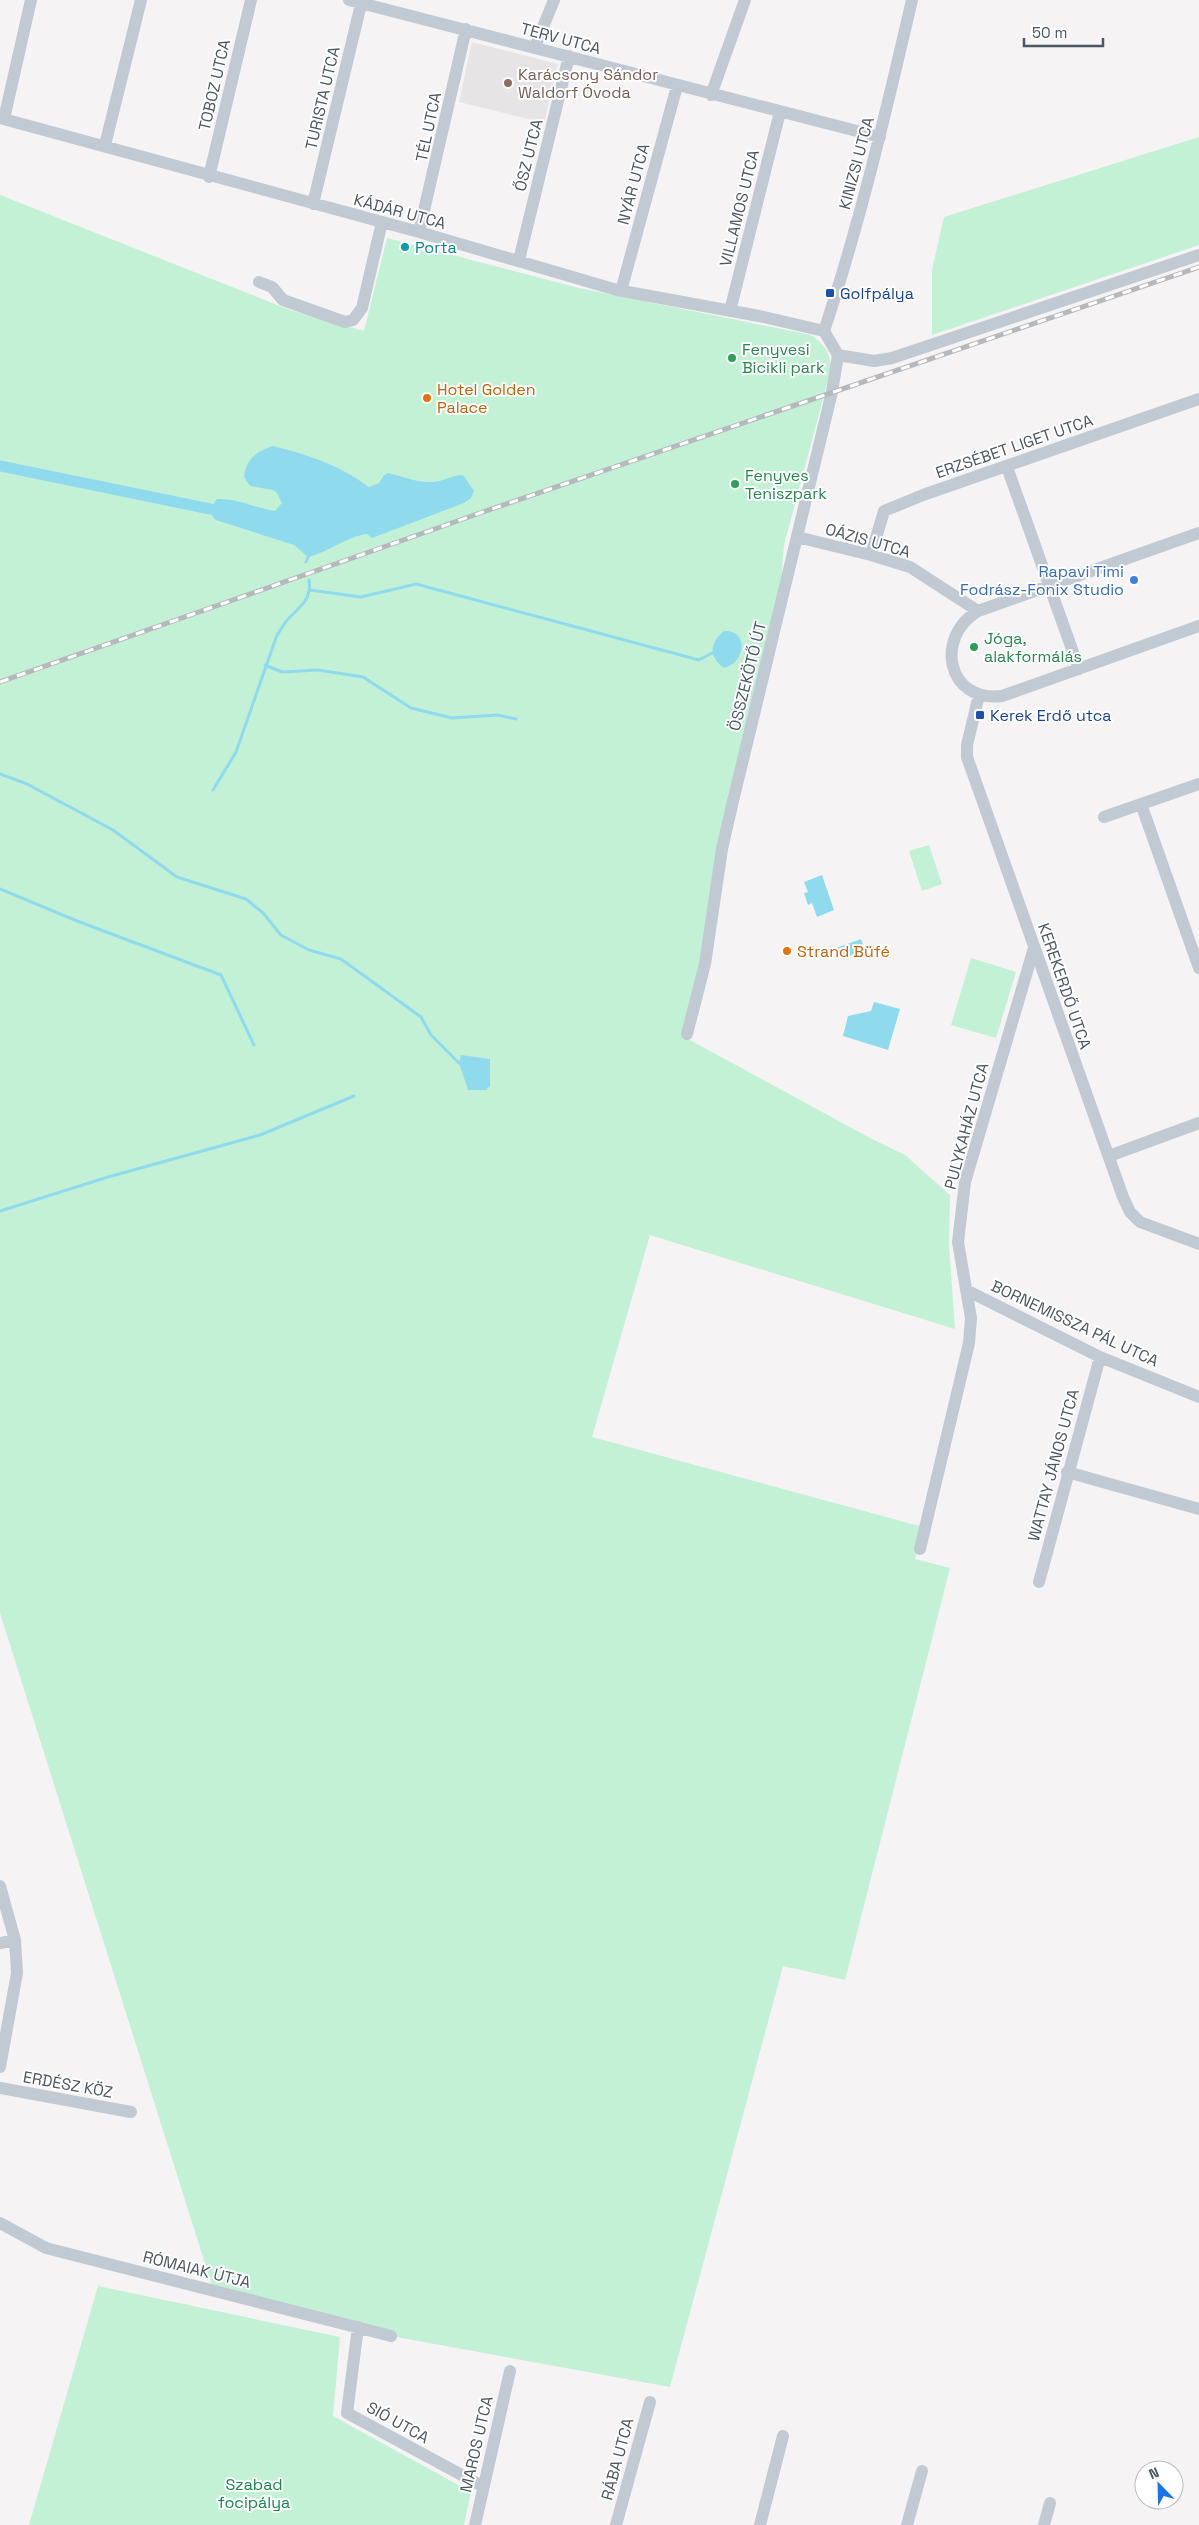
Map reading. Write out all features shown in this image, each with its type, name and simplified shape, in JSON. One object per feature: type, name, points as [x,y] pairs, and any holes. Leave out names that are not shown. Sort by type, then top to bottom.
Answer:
[{"type":"street","points":[[2,119],[31,0]]},
{"type":"street","points":[[105,145],[141,0]]},
{"type":"street","name":"TOBOZ UTCA","points":[[209,177],[251,0]]},
{"type":"street","points":[[535,47],[554,0]]},
{"type":"street","points":[[712,94],[745,0]]},
{"type":"street","name":"KINIZSI UTCA","points":[[824,331],[841,280],[880,137],[912,0]]},
{"type":"street","name":"TERV UTCA","points":[[357,1],[677,86],[880,137]]},
{"type":"street","name":"TURISTA UTCA","points":[[313,204],[357,1]]},
{"type":"street","name":"TÉL UTCA","points":[[419,232],[466,29]]},
{"type":"street","name":"ŐSZ UTCA","points":[[519,260],[569,56]]},
{"type":"street","name":"NYÁR UTCA","points":[[621,291],[677,86]]},
{"type":"street","name":"VILLAMOS UTCA","points":[[730,312],[780,112]]},
{"type":"street","name":"KÁDÁR UTCA","points":[[2,119],[105,145],[209,177],[419,232],[621,291],[824,331]]},
{"type":"street","points":[[259,282],[272,287],[283,300],[345,322],[353,320],[362,308],[382,222]]},
{"type":"street","points":[[824,331],[838,355],[874,361],[892,358],[1199,255]]},
{"type":"street","name":"ÖSSZEKÖTŐ ÚT","points":[[687,1034],[706,964],[729,816],[832,392],[838,355]]},
{"type":"street","name":"ERZSÉBET LIGET UTCA","points":[[871,555],[884,511],[923,495],[1199,399]]},
{"type":"street","points":[[1007,467],[1079,669]]},
{"type":"street","points":[[1199,533],[978,612],[968,618],[957,630],[951,657],[955,672],[962,685],[979,695],[993,697],[1011,694],[1199,626]]},
{"type":"street","name":"OÁZIS UTCA","points":[[796,537],[871,555],[910,567],[978,612]]},
{"type":"street","name":"KEREKERDŐ UTCA","points":[[979,695],[967,745],[967,757],[1123,1197],[1130,1212],[1140,1222],[1199,1244]]},
{"type":"street","points":[[1104,818],[1199,784]]},
{"type":"street","points":[[1141,804],[1199,968]]},
{"type":"street","name":"PULYKAHÁZ UTCA","points":[[920,1549],[969,1342],[971,1318],[958,1242],[965,1182],[1034,948]]},
{"type":"street","points":[[1109,1156],[1199,1123]]},
{"type":"street","name":"BORNEMISSZA PÁL UTCA","points":[[966,1290],[1100,1357],[1199,1397]]},
{"type":"street","name":"WATTAY JÁNOS UTCA","points":[[1039,1582],[1067,1472],[1100,1357]]},
{"type":"street","points":[[1067,1472],[1199,1509]]},
{"type":"street","points":[[0,1886],[15,1940],[17,1973],[0,2067]]},
{"type":"street","points":[[0,1942],[15,1940]]},
{"type":"street","name":"ERDÉSZ KÖZ","points":[[0,2088],[131,2112]]},
{"type":"street","name":"RÓMAIAK ÚTJA","points":[[0,2222],[46,2248],[391,2336]]},
{"type":"street","name":"SIÓ UTCA","points":[[358,2327],[348,2412],[482,2486]]},
{"type":"street","name":"MAROS UTCA","points":[[475,2525],[482,2486],[510,2370]]},
{"type":"street","name":"RÁBA UTCA","points":[[616,2525],[650,2402]]},
{"type":"street","points":[[760,2525],[783,2436]]},
{"type":"street","points":[[907,2525],[922,2471]]},
{"type":"street","points":[[1044,2525],[1050,2503]]},
{"type":"shaded area","name":"Karácsony Sándor Waldorf Óvoda","points":[[472,42],[558,64],[544,123],[459,102]]},
{"type":"green space","points":[[1199,137],[1199,245],[932,335],[932,270],[944,217]]},
{"type":"green space","points":[[0,195],[290,310],[364,331],[387,238],[579,288],[811,335],[820,342],[828,353],[831,369],[784,545],[777,626],[753,715],[688,1039],[870,1138],[905,1155],[950,1195],[949,1244],[955,1329],[650,1235],[592,1437],[923,1527],[915,1559],[950,1568],[845,1980],[783,1966],[670,2387],[391,2336],[213,2289],[0,1613]]},
{"type":"green space","points":[[929,845],[942,884],[922,891],[909,851]]},
{"type":"green space","points":[[971,958],[1016,972],[996,1038],[951,1025]]},
{"type":"green space","name":"Szabad focipálya","points":[[98,2286],[340,2337],[333,2416],[471,2492],[464,2525],[29,2525]]},
{"type":"water","points":[[273,446],[299,453],[335,467],[369,487],[379,483],[384,475],[388,473],[427,482],[436,482],[463,475],[474,491],[471,498],[464,503],[372,538],[367,534],[351,538],[308,557],[294,545],[216,520],[212,516],[210,509],[217,499],[232,500],[275,511],[282,503],[277,493],[273,490],[250,486],[244,477],[247,465],[253,457],[262,450]]},
{"type":"water","points":[[724,631],[737,635],[741,640],[742,646],[737,659],[732,665],[724,668],[713,655],[713,645]]},
{"type":"water","points":[[822,875],[834,910],[817,917],[812,903],[808,905],[804,893],[808,892],[804,882]]},
{"type":"water","points":[[861,939],[865,950],[841,959],[836,948]]},
{"type":"water","points":[[874,1002],[900,1009],[888,1050],[843,1036],[848,1016],[871,1011]]},
{"type":"water","points":[[461,1055],[490,1059],[490,1086],[486,1090],[468,1090],[459,1063]]},
{"type":"waterway","points":[[0,466],[210,509]]},
{"type":"waterway","points":[[306,562],[308,557]]},
{"type":"waterway","points":[[213,790],[236,752],[277,635],[287,620],[305,602],[309,592],[309,580]]},
{"type":"waterway","points":[[310,590],[361,597],[416,584],[699,660],[712,653]]},
{"type":"waterway","points":[[265,665],[282,672],[318,670],[363,677],[411,708],[452,718],[497,715],[516,719]]},
{"type":"waterway","points":[[0,774],[27,784],[113,830],[177,877],[246,899],[263,913],[281,935],[309,950],[341,959],[421,1017],[431,1035],[459,1063]]},
{"type":"waterway","points":[[0,889],[77,921],[221,975],[254,1045]]},
{"type":"waterway","points":[[0,1211],[108,1177],[260,1135],[354,1096]]},
{"type":"railway","points":[[0,682],[480,513],[1199,267]]},
{"type":"place","name":"Karácsony Sándor Waldorf Óvoda","points":[[508,83]]},
{"type":"place","name":"Porta","points":[[405,247]]},
{"type":"place","name":"Golfpálya","points":[[830,293]]},
{"type":"place","name":"Fenyvesi Bicikli park","points":[[732,358]]},
{"type":"place","name":"Hotel Golden Palace","points":[[427,398]]},
{"type":"place","name":"Fenyves Teniszpark","points":[[735,484]]},
{"type":"place","name":"Rapavi Timi Fodrász-Fonix Studio","points":[[1134,580]]},
{"type":"place","name":"Jóga, alakformálás","points":[[974,647]]},
{"type":"place","name":"Kerek Erdő utca","points":[[980,715]]},
{"type":"place","name":"Strand Büfé","points":[[787,951]]}]
